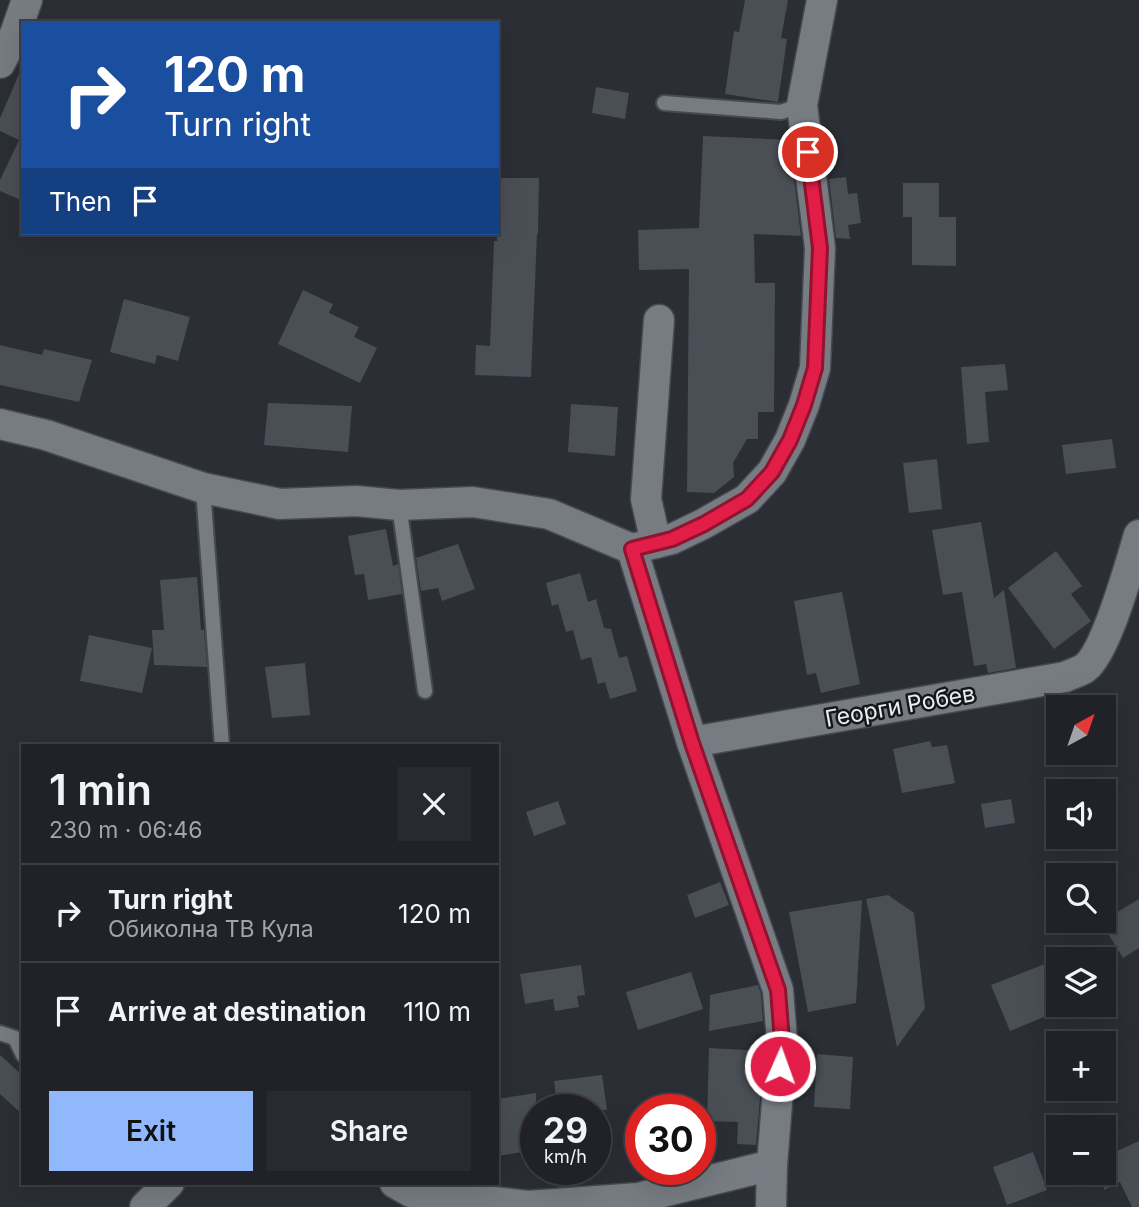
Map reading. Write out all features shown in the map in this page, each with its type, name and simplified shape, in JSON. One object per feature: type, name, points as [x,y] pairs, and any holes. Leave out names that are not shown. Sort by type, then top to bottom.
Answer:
[{"type":"street","points":[[0,63],[27,0]]},
{"type":"street","points":[[0,424],[47,435],[203,488],[280,504],[356,501],[399,505],[473,502],[548,514],[644,546],[672,539],[704,524],[747,499],[772,472],[790,440],[815,368],[820,248],[802,104],[822,0]]},
{"type":"street","points":[[659,320],[644,546],[692,743],[778,990],[782,1041],[771,1207]]},
{"type":"street","name":"Георги Робев","points":[[692,743],[1065,677],[1085,668],[1098,652],[1139,535]]},
{"type":"street","points":[[399,1185],[411,1192],[528,1206],[638,1198],[772,1165]]},
{"type":"street","points":[[145,1207],[167,1185]]},
{"type":"lane","points":[[664,103],[781,112],[802,104]]},
{"type":"lane","points":[[203,488],[222,744]]},
{"type":"lane","points":[[399,505],[425,691]]},
{"type":"lane","points":[[0,1033],[15,1038],[21,1051]]},
{"type":"building","points":[[745,0],[788,0],[781,38],[787,39],[778,102],[725,94],[734,31],[739,32]]},
{"type":"building","points":[[21,70],[21,200],[0,191],[0,180],[19,140],[0,131],[0,118]]},
{"type":"building","points":[[596,87],[629,93],[625,119],[592,113]]},
{"type":"building","points":[[703,136],[789,140],[801,236],[754,234],[755,283],[775,283],[774,412],[758,412],[758,439],[747,439],[733,463],[734,477],[714,493],[687,492],[689,269],[639,270],[638,230],[699,228]]},
{"type":"building","points":[[846,177],[848,194],[857,193],[861,223],[848,225],[850,239],[836,238],[829,179]]},
{"type":"building","points":[[499,178],[539,178],[531,377],[475,375],[476,345],[490,346],[494,241],[497,241]]},
{"type":"building","points":[[903,183],[939,183],[939,217],[956,217],[956,266],[912,265],[912,217],[903,217]]},
{"type":"building","points":[[303,290],[333,304],[329,313],[359,327],[354,337],[377,348],[360,383],[278,344]]},
{"type":"building","points":[[124,299],[190,317],[178,361],[157,355],[155,364],[110,352]]},
{"type":"building","points":[[0,345],[42,355],[44,349],[92,360],[79,402],[0,385]]},
{"type":"building","points":[[1005,364],[1008,390],[985,392],[989,442],[967,444],[961,367]]},
{"type":"building","points":[[268,403],[352,406],[348,452],[264,445]]},
{"type":"building","points":[[571,404],[618,407],[615,456],[568,452]]},
{"type":"building","points":[[1112,439],[1116,468],[1066,474],[1062,445]]},
{"type":"building","points":[[937,459],[942,509],[909,513],[903,463]]},
{"type":"building","points":[[981,522],[994,598],[1004,590],[1016,668],[988,673],[986,664],[974,666],[962,592],[943,595],[932,530]]},
{"type":"building","points":[[386,529],[393,566],[398,564],[402,594],[368,600],[364,574],[355,575],[348,536]]},
{"type":"building","points":[[458,544],[475,589],[442,601],[438,588],[421,591],[416,558]]},
{"type":"building","points":[[1056,551],[1082,586],[1071,594],[1091,621],[1054,649],[1008,588]]},
{"type":"building","points":[[580,573],[588,602],[596,599],[604,628],[611,629],[619,658],[627,656],[637,691],[610,699],[605,682],[598,684],[591,657],[581,660],[573,630],[566,632],[558,604],[552,606],[546,583]]},
{"type":"building","points":[[197,577],[207,667],[154,665],[152,630],[164,630],[160,580]]},
{"type":"building","points":[[842,592],[860,684],[821,693],[816,673],[807,675],[794,601]]},
{"type":"building","points":[[89,635],[152,648],[142,693],[80,681]]},
{"type":"building","points":[[305,663],[310,715],[272,718],[265,667]]},
{"type":"building","points":[[930,741],[932,747],[947,745],[955,783],[902,793],[893,749]]},
{"type":"building","points":[[1011,799],[1015,823],[985,828],[981,804]]},
{"type":"building","points":[[558,801],[566,824],[534,836],[526,812]]},
{"type":"building","points":[[720,882],[729,905],[695,918],[687,895]]},
{"type":"building","points":[[888,895],[914,913],[925,1008],[897,1047],[866,899]]},
{"type":"building","points":[[1139,899],[1139,948],[1123,958],[1108,933],[1116,933],[1116,913]]},
{"type":"building","points":[[862,900],[856,1003],[808,1012],[789,912]]},
{"type":"building","points":[[1045,964],[1046,1016],[1010,1031],[991,985]]},
{"type":"building","points":[[581,965],[585,995],[577,996],[579,1007],[555,1011],[553,999],[525,1004],[520,974]]},
{"type":"building","points":[[691,972],[703,1009],[638,1030],[626,992]]},
{"type":"building","points":[[758,985],[763,1021],[709,1031],[710,995]]},
{"type":"building","points":[[709,1048],[764,1051],[756,1145],[737,1144],[738,1122],[716,1121],[716,1094],[708,1094]]},
{"type":"building","points":[[817,1054],[853,1057],[850,1109],[814,1107]]},
{"type":"building","points":[[0,1055],[21,1074],[21,1113],[0,1094]]},
{"type":"building","points":[[602,1075],[605,1094],[556,1094],[554,1081]]},
{"type":"building","points":[[520,1095],[520,1152],[499,1156],[499,1099]]},
{"type":"building","points":[[1139,1141],[1139,1207],[1132,1207],[1120,1182],[1116,1184],[1116,1152]]},
{"type":"building","points":[[1033,1152],[1047,1190],[1007,1205],[993,1167]]},
{"type":"route","points":[[780,1066],[782,1041],[778,990],[692,743],[632,549],[672,539],[747,499],[772,472],[790,440],[815,368],[820,248],[808,152]]}]
